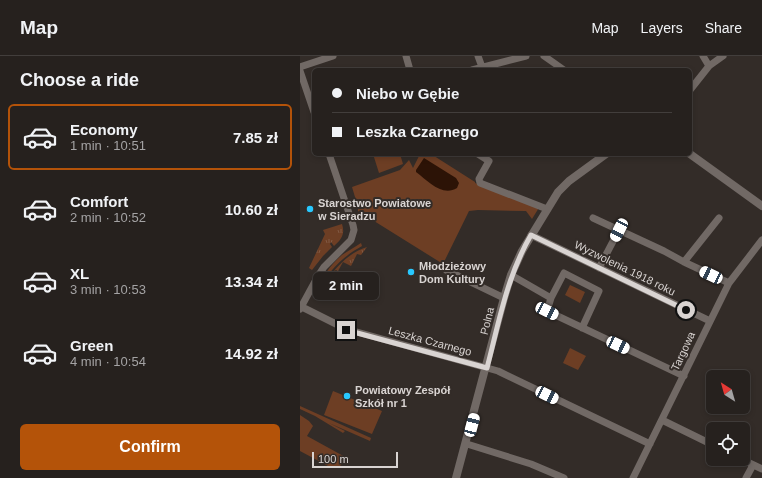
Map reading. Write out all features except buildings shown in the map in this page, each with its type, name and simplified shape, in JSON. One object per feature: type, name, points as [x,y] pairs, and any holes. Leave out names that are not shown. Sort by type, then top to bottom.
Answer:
[{"type":"street","points":[[300,67],[333,56]]},
{"type":"street","points":[[406,56],[409,68]]},
{"type":"street","points":[[478,56],[482,67]]},
{"type":"street","points":[[479,68],[526,56]]},
{"type":"street","points":[[544,56],[561,68]]},
{"type":"street","points":[[703,56],[709,66]]},
{"type":"street","points":[[692,87],[709,66],[723,56]]},
{"type":"street","points":[[300,71],[312,106]]},
{"type":"street","points":[[692,155],[762,206]]},
{"type":"street","points":[[301,308],[321,272],[348,245],[353,235],[353,225],[330,156]]},
{"type":"street","points":[[481,156],[490,161],[479,179],[480,183],[547,209]]},
{"type":"street","name":"Polna","points":[[456,478],[487,368],[504,298],[522,251],[562,187],[603,156]]},
{"type":"street","points":[[593,218],[729,282]]},
{"type":"street","points":[[684,262],[719,218]]},
{"type":"street","points":[[600,268],[619,230]]},
{"type":"street","name":"Wyzwolenia 1918 roku","points":[[531,235],[710,321]]},
{"type":"street","name":"Targowa","points":[[633,478],[729,282],[762,240]]},
{"type":"street","points":[[446,270],[504,298]]},
{"type":"street","points":[[582,328],[599,292],[564,273],[551,298],[547,311],[582,328],[684,376]]},
{"type":"street","points":[[512,275],[551,298]]},
{"type":"street","name":"Leszka Czarnego","points":[[301,308],[346,330],[498,371],[650,444]]},
{"type":"street","points":[[662,420],[706,442]]},
{"type":"street","points":[[466,444],[531,464],[564,478]]},
{"type":"street","points":[[750,463],[762,469]]},
{"type":"street","points":[[746,478],[754,465]]},
{"type":"green space","points":[[374,156],[401,156],[403,164],[379,173]]},
{"type":"green space","points":[[419,156],[434,156],[475,183],[540,206],[532,219],[526,211],[469,211],[443,264],[358,211],[352,187],[400,170],[409,160],[413,168]]},
{"type":"green space","points":[[342,224],[343,234],[339,241],[334,246],[331,242],[330,244],[332,247],[312,270],[309,268],[325,234],[323,230]]},
{"type":"green space","points":[[361,243],[362,246],[341,261],[325,279],[316,293],[312,294],[337,259]]},
{"type":"green space","points":[[367,247],[361,255],[357,254],[351,266],[343,262],[338,271],[334,271],[344,260],[355,252]]},
{"type":"green space","points":[[334,271],[338,273],[333,273],[331,278],[335,283],[346,289],[327,280]]},
{"type":"green space","points":[[570,285],[585,292],[580,303],[565,295]]},
{"type":"green space","points":[[570,348],[586,356],[578,370],[563,363]]},
{"type":"green space","points":[[333,391],[382,411],[372,434],[324,415]]},
{"type":"green space","points":[[300,406],[371,438],[370,441],[329,423],[345,431],[343,433],[300,409]]},
{"type":"green space","points":[[300,415],[309,421],[313,426],[307,436],[347,458],[340,466],[328,466],[300,451]]},
{"type":"shaded area","points":[[424,158],[456,178],[459,183],[457,188],[446,191],[435,187],[416,172]]},
{"type":"place","name":"Starostwo Powiatowe w Sieradzu","points":[[310,209]]},
{"type":"place","name":"Młodzieżowy Dom Kultury","points":[[411,272]]},
{"type":"place","name":"Powiatowy Zespół Szkół nr 1","points":[[347,396]]},
{"type":"route","points":[[346,330],[487,368],[504,298],[522,251],[531,235],[686,310]]}]
